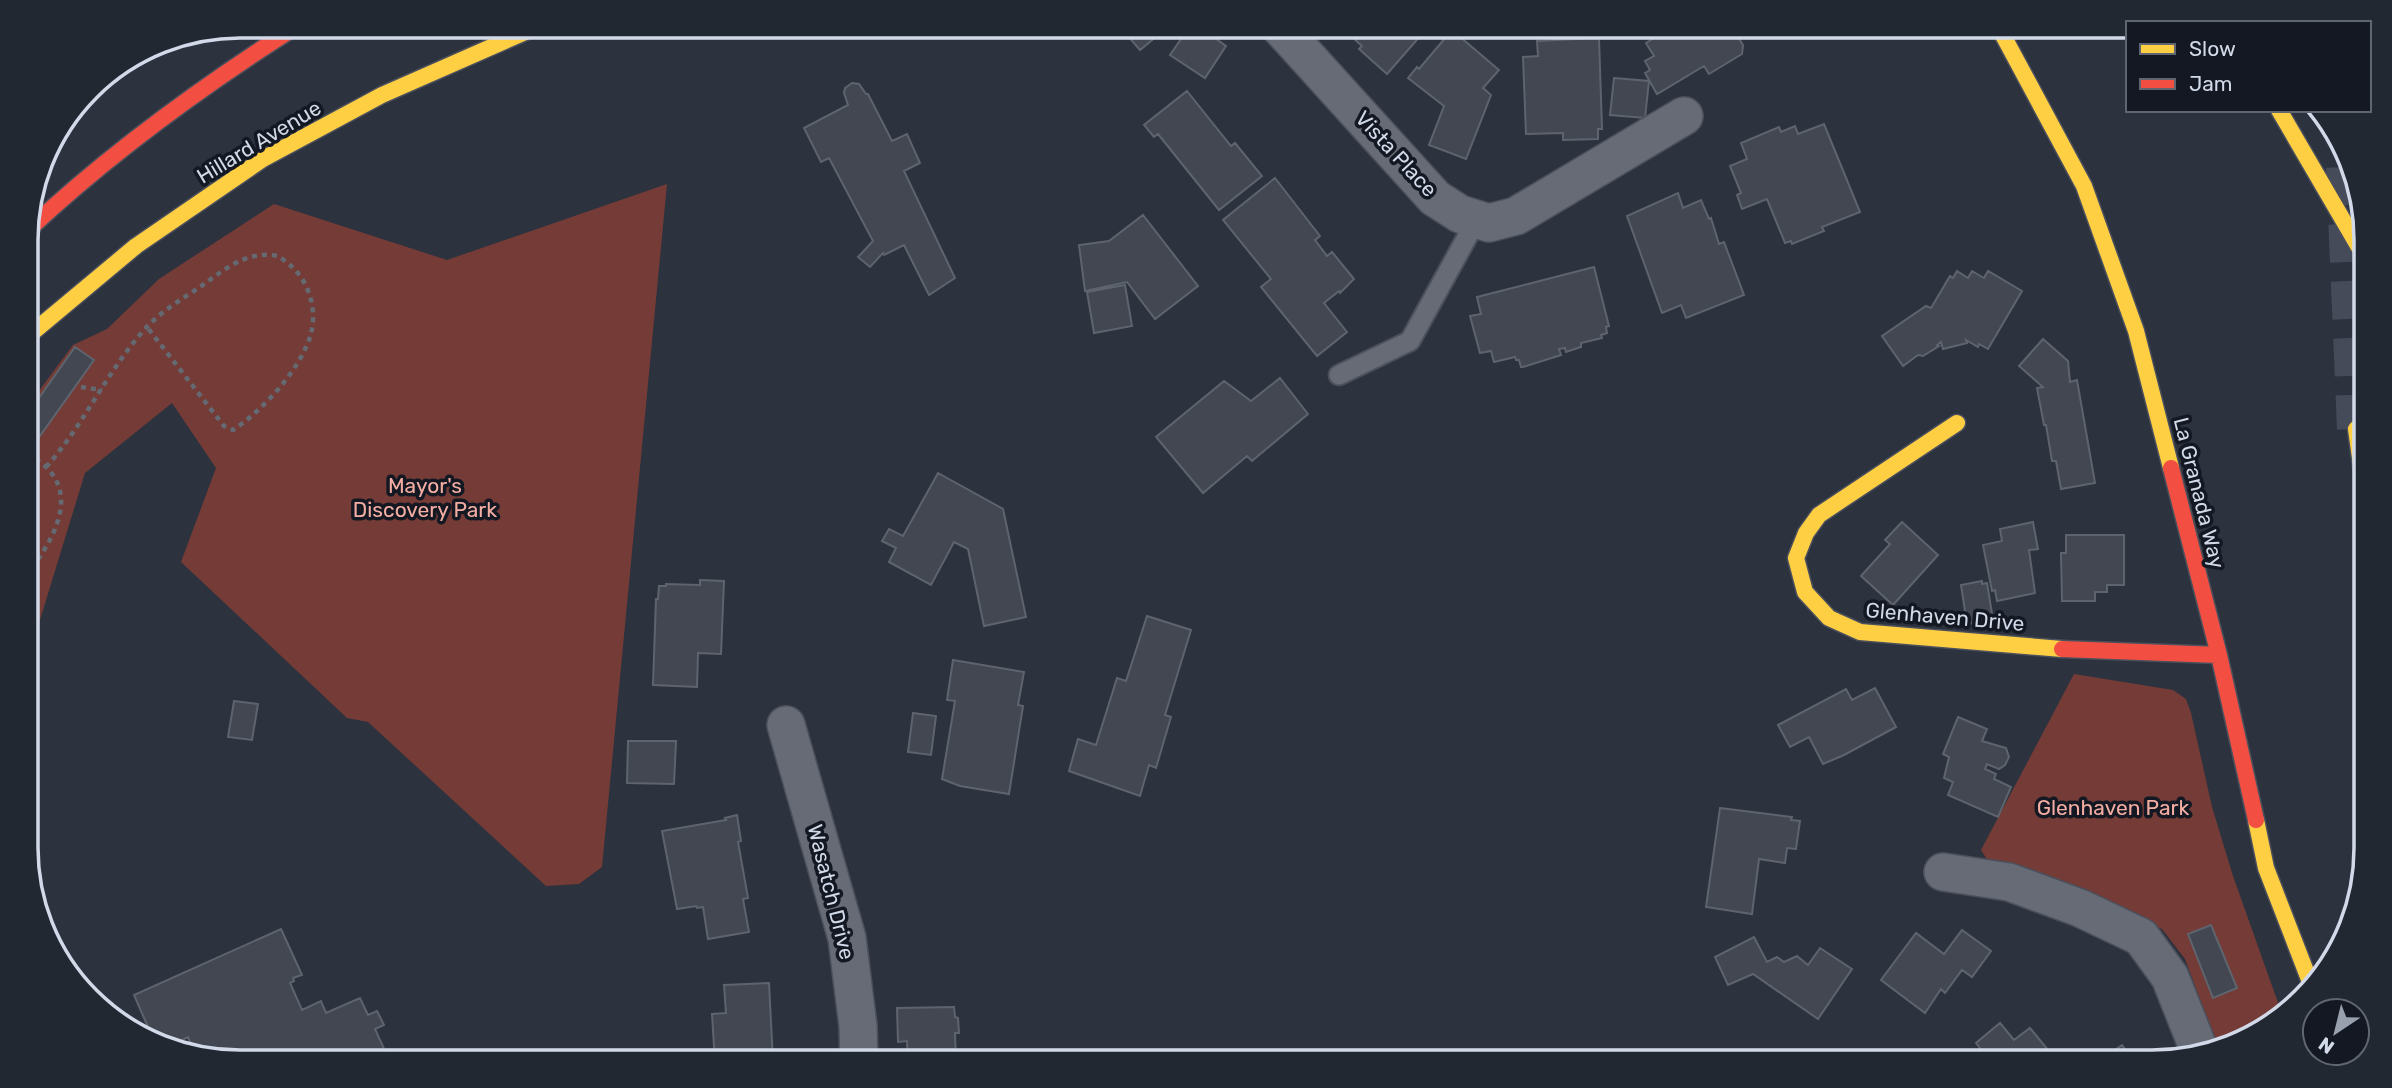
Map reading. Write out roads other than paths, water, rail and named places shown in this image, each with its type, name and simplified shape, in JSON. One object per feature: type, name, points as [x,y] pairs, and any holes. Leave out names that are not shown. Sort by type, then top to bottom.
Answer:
[{"type":"main road","name":"La Granada Way","points":[[2004,38],[2084,186],[2136,331],[2219,655],[2266,868],[2307,975]]},
{"type":"main road","points":[[40,219],[135,137],[224,72],[277,39]]},
{"type":"main road","name":"Hillard Avenue","points":[[39,327],[136,246],[263,159],[382,96],[510,39]]},
{"type":"main road","points":[[2280,112],[2354,239]]},
{"type":"main road","name":"Glenhaven Drive","points":[[1957,423],[1819,515],[1806,533],[1796,558],[1805,592],[1829,618],[1860,632],[1907,637],[2075,650],[2219,655]]},
{"type":"street","name":"Vista Place","points":[[1290,38],[1435,198],[1460,214],[1489,223],[1516,216],[1684,116]]},
{"type":"street","name":"Wasatch Drive","points":[[786,724],[847,938],[859,1050]]},
{"type":"street","points":[[1943,872],[2008,883],[2080,908],[2141,937],[2170,977],[2197,1044]]},
{"type":"lane","points":[[1339,374],[1410,341],[1477,219]]},
{"type":"tunnel","points":[[2346,184],[2354,381]]},
{"type":"park label","name":"Mayor's Discovery Park","points":[[425,498]]},
{"type":"park label","name":"Glenhaven Park","points":[[2113,808]]}]
